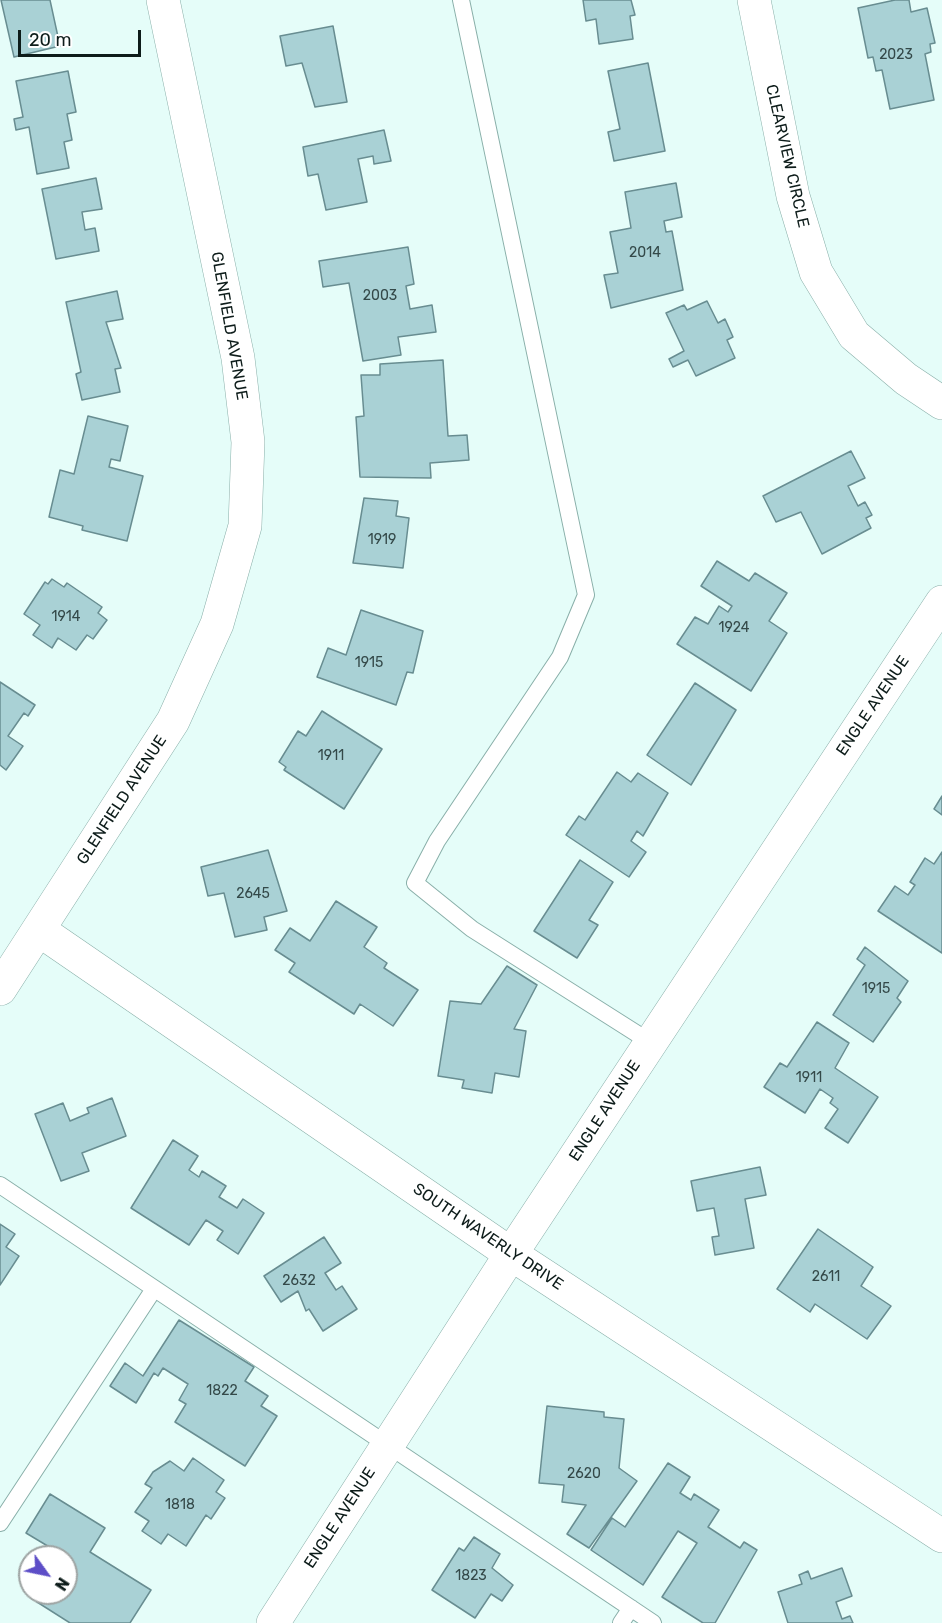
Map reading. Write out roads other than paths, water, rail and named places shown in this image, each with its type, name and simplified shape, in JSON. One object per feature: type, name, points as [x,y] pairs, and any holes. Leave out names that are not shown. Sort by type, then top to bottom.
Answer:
[{"type":"street","name":"GLENFIELD AVENUE","points":[[0,989],[173,721],[217,624],[245,526],[248,441],[238,358],[164,0]]},
{"type":"street","name":"CLEARVIEW CIRCLE","points":[[754,0],[793,196],[816,272],[854,335],[906,379],[942,403]]},
{"type":"street","name":"ENGLE AVENUE","points":[[273,1623],[511,1254],[942,602]]},
{"type":"street","name":"SOUTH WAVERLY DRIVE","points":[[39,930],[511,1254],[942,1536]]},
{"type":"lane","points":[[461,0],[586,595],[560,657],[437,841],[415,884],[472,929],[650,1042]]},
{"type":"lane","points":[[0,1185],[653,1623]]},
{"type":"lane","points":[[0,1523],[154,1289]]},
{"type":"lane","points":[[621,1623],[631,1608]]}]
